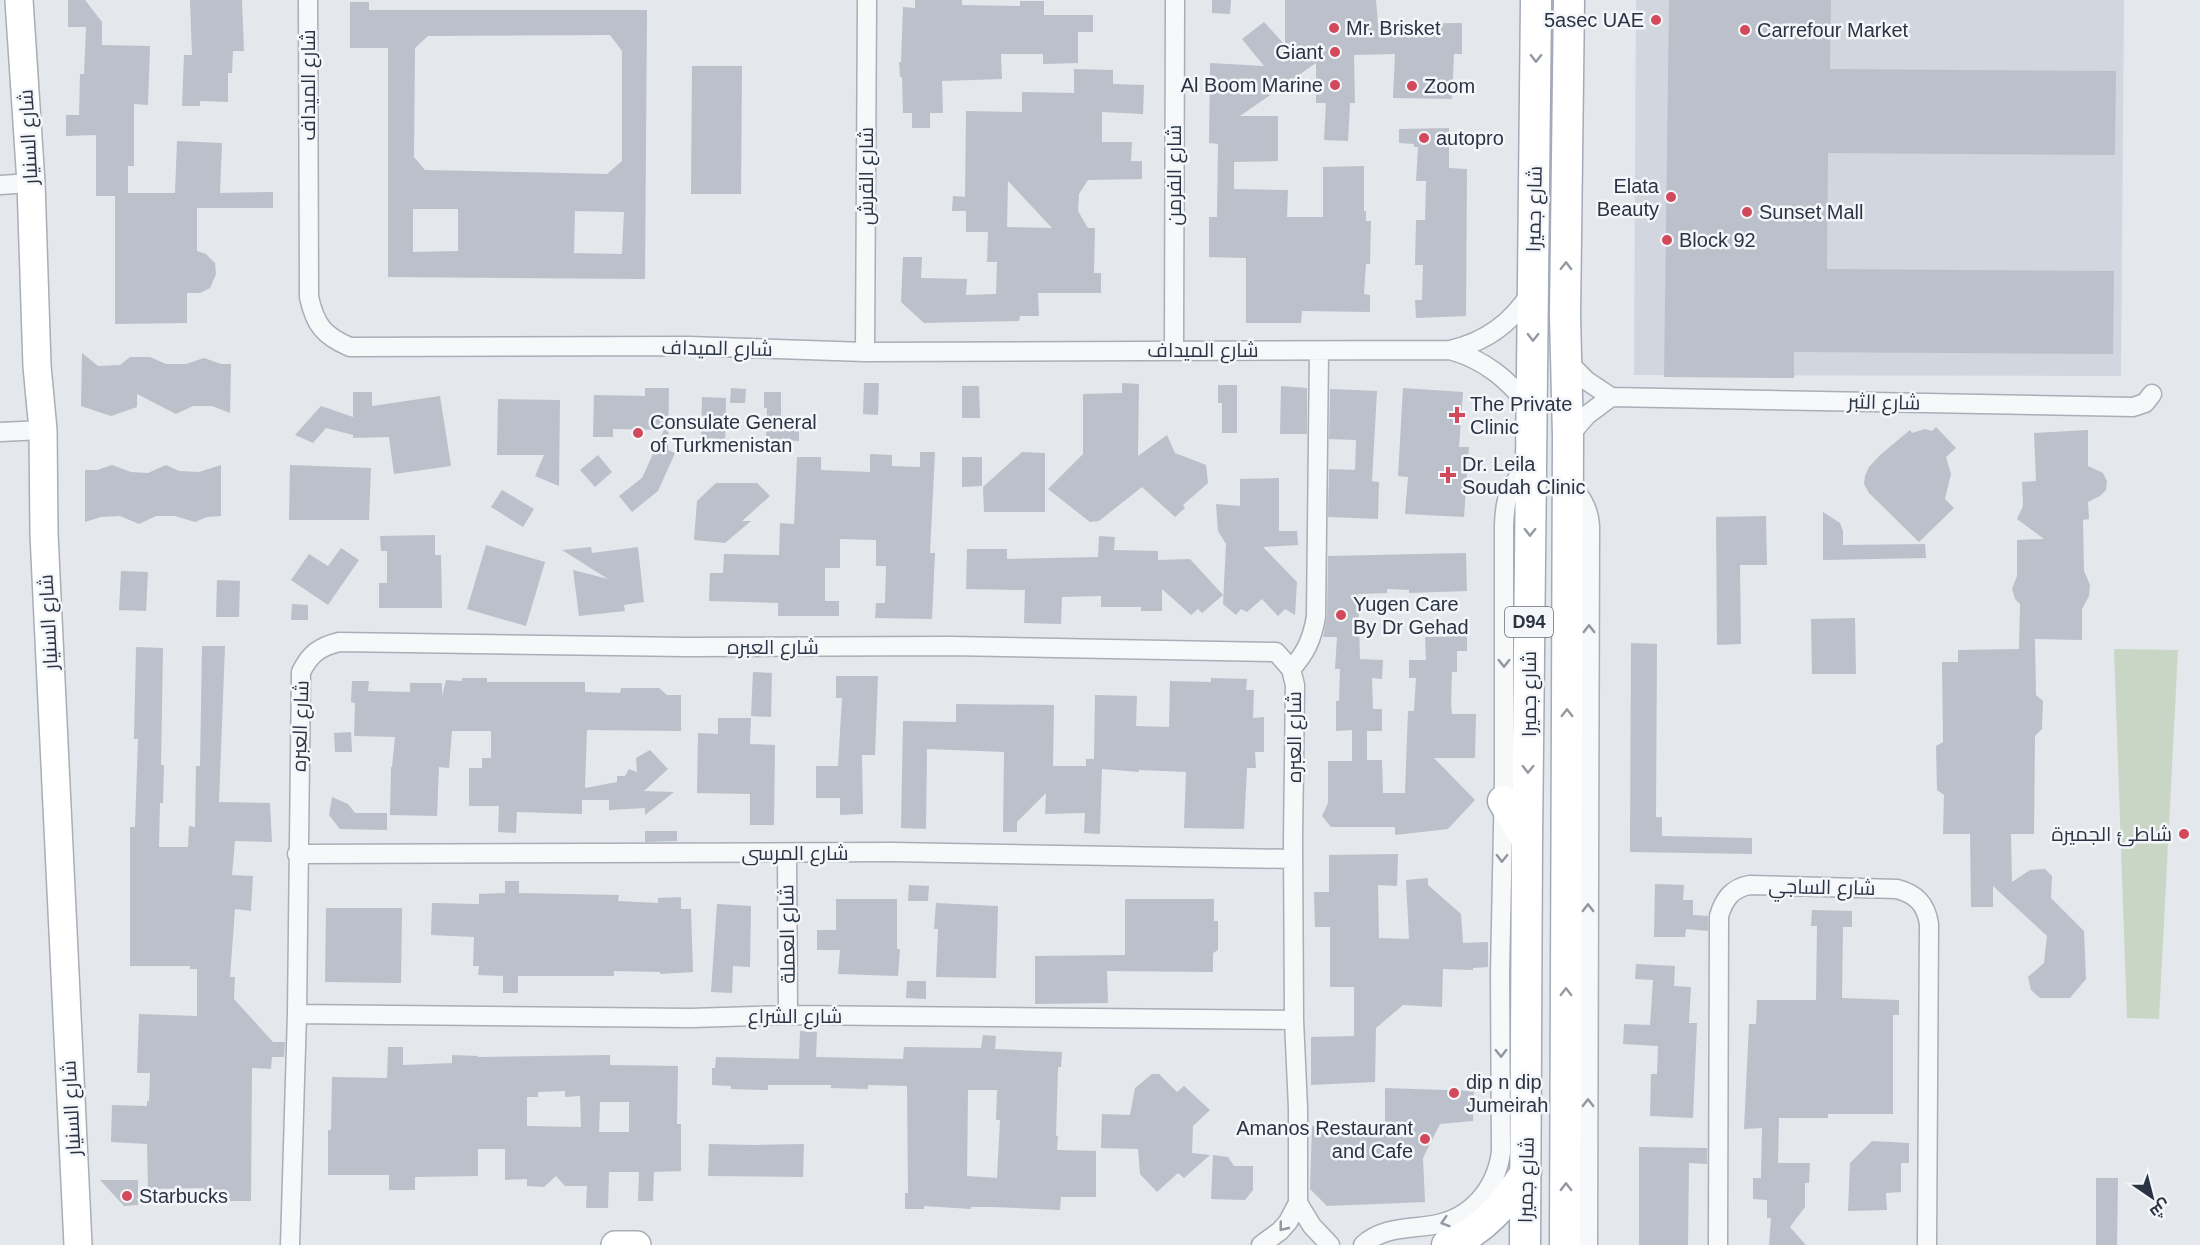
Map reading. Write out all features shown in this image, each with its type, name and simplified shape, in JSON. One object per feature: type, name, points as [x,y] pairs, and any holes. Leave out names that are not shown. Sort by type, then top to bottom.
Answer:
[{"type":"main road","name":"شارع جميرا","points":[[1525,1245],[1536,0]]},
{"type":"main road","name":"شارع جميرا","points":[[1565,1245],[1569,437],[1565,315],[1569,0]]},
{"type":"main road","points":[[1503,801],[1527,840]]},
{"type":"main road","points":[[1527,1060],[1537,1069],[1543,1088],[1541,1245]]},
{"type":"main road","points":[[1447,1245],[1475,1231],[1491,1218],[1504,1204],[1526,1172]]},
{"type":"street","name":"شارع السنيار","points":[[19,0],[31,183],[37,366],[43,430],[44,534],[78,1245]]},
{"type":"street","name":"شارع الميداف","points":[[308,0],[309,297],[312,314],[321,329],[334,341],[350,347],[688,346],[865,352],[1174,349],[1450,350],[1474,343],[1493,333],[1523,306],[1534,288]]},
{"type":"street","name":"شارع القرش","points":[[865,352],[867,0]]},
{"type":"street","name":"شارع الفرمن","points":[[1174,349],[1175,0]]},
{"type":"street","points":[[0,185],[31,183]]},
{"type":"street","name":"شارع الميداف","points":[[1450,350],[1474,358],[1492,368],[1508,381],[1532,409]]},
{"type":"street","points":[[1291,669],[1304,654],[1310,642],[1316,617],[1319,351]]},
{"type":"street","points":[[1567,361],[1587,381],[1611,397],[1587,415],[1569,437]]},
{"type":"street","name":"شارع الثبر","points":[[1611,397],[2133,407],[2145,403],[2152,394]]},
{"type":"street","points":[[0,432],[43,430]]},
{"type":"street","points":[[1363,1245],[1375,1236],[1388,1231],[1435,1225],[1459,1217],[1489,1190],[1497,1172],[1501,1152],[1500,973],[1505,510],[1509,490],[1522,473],[1531,467]]},
{"type":"street","points":[[1568,479],[1585,503],[1590,526],[1588,1245]]},
{"type":"street","name":"شارع العبره","points":[[290,1245],[297,1014],[300,672],[309,657],[322,646],[339,642],[686,647],[951,646],[1276,652],[1291,669],[1295,685],[1293,859],[1298,1203]]},
{"type":"street","name":"شارع المرسى","points":[[297,854],[892,852],[1293,859]]},
{"type":"street","name":"شارع العملة","points":[[787,853],[788,1015]]},
{"type":"street","name":"شارع الساجي","points":[[1718,1245],[1719,916],[1723,904],[1731,893],[1742,886],[1750,885],[1897,889],[1916,897],[1923,904],[1929,924],[1927,1245]]},
{"type":"street","name":"شارع الشراع","points":[[297,1014],[691,1018],[788,1015],[1294,1020]]},
{"type":"street","points":[[1261,1245],[1288,1222],[1298,1203]]},
{"type":"street","points":[[1298,1203],[1312,1226],[1330,1245]]},
{"type":"street","points":[[615,1245],[638,1245]]},
{"type":"shaded area","points":[[1636,0],[2124,0],[2121,376],[1634,375]]},
{"type":"green space","points":[[2114,649],[2178,650],[2159,1019],[2127,1018]]},
{"type":"building","points":[[68,0],[85,0],[102,22],[102,45],[150,46],[148,105],[134,104],[134,166],[128,166],[128,193],[175,193],[177,141],[222,143],[220,193],[273,192],[273,208],[197,208],[197,251],[206,254],[215,263],[216,274],[210,288],[200,293],[187,293],[187,323],[115,324],[115,196],[96,196],[96,135],[66,136],[66,115],[79,115],[80,74],[84,74],[86,27],[68,27]]},
{"type":"building","points":[[190,0],[242,0],[244,51],[233,51],[232,73],[228,73],[228,102],[200,101],[200,106],[182,106],[184,55],[192,55]]},
{"type":"building","points":[[915,0],[962,0],[962,5],[1020,6],[1020,1],[1044,1],[1044,15],[1093,15],[1093,32],[1078,32],[1078,63],[1043,64],[1043,54],[1001,54],[1002,79],[942,81],[943,113],[930,113],[930,128],[912,128],[912,113],[903,113],[902,77],[900,77],[899,62],[901,62],[903,7],[915,8]]},
{"type":"building","points":[[1212,0],[1231,0],[1230,14],[1212,13]]},
{"type":"building","points":[[1285,0],[1376,0],[1378,24],[1462,23],[1462,54],[1454,54],[1452,99],[1393,98],[1395,54],[1354,55],[1355,103],[1350,103],[1348,141],[1324,140],[1326,103],[1316,103],[1316,63],[1240,116],[1278,116],[1278,161],[1234,162],[1234,189],[1288,190],[1287,217],[1323,217],[1323,167],[1364,166],[1364,211],[1366,211],[1366,221],[1371,221],[1370,264],[1366,264],[1364,294],[1370,295],[1370,312],[1302,311],[1301,323],[1246,323],[1246,258],[1209,257],[1209,217],[1217,217],[1218,144],[1209,143],[1210,63],[1264,66],[1242,39],[1264,22],[1285,45]]},
{"type":"building","name":"Sunset Mall","points":[[1669,0],[1831,0],[1830,69],[2116,71],[2115,155],[1828,153],[1827,269],[2114,271],[2113,354],[1794,352],[1794,378],[1664,377]]},
{"type":"building","points":[[350,2],[369,2],[369,10],[647,10],[645,279],[388,277],[388,48],[350,48]],"holes":[[[610,35],[622,51],[622,161],[607,174],[425,170],[414,157],[415,48],[428,36]],[[413,209],[458,209],[458,251],[413,252]],[[575,211],[624,212],[622,254],[574,253]]]},
{"type":"building","points":[[692,66],[742,66],[741,194],[691,194]]},
{"type":"building","points":[[1074,69],[1113,70],[1113,84],[1144,85],[1143,114],[1102,112],[1102,142],[1132,142],[1131,161],[1142,161],[1142,179],[1088,180],[1079,194],[1078,211],[1088,228],[1095,228],[1094,273],[1101,273],[1101,293],[1038,293],[1039,316],[1020,316],[1019,321],[924,323],[901,302],[903,257],[922,257],[921,278],[967,279],[966,295],[996,294],[997,262],[987,262],[988,232],[966,232],[966,211],[952,211],[953,196],[965,197],[966,111],[1022,112],[1022,92],[1074,93]],"holes":[[[1008,181],[1052,228],[1007,227]]]},
{"type":"building","points":[[1449,128],[1449,168],[1467,169],[1466,316],[1416,318],[1415,300],[1422,300],[1423,265],[1415,265],[1416,220],[1425,220],[1426,181],[1416,181],[1418,147],[1414,147],[1414,144],[1399,143],[1399,129]]},
{"type":"building","points":[[82,353],[98,366],[120,365],[130,357],[150,357],[166,364],[186,364],[204,358],[221,364],[231,364],[230,413],[212,406],[193,406],[176,414],[137,394],[137,407],[111,416],[81,406]]},
{"type":"building","points":[[864,383],[879,383],[878,415],[863,414]]},
{"type":"building","points":[[1122,383],[1139,384],[1138,456],[1167,435],[1175,453],[1206,465],[1208,483],[1183,505],[1185,508],[1175,517],[1142,487],[1099,521],[1090,522],[1048,489],[1083,454],[1083,394],[1122,393]]},
{"type":"building","points":[[1218,385],[1237,385],[1237,433],[1222,433],[1222,403],[1218,403]]},
{"type":"building","points":[[962,386],[979,386],[980,418],[962,418]]},
{"type":"building","points":[[1281,386],[1307,388],[1307,434],[1280,434]]},
{"type":"building","points":[[645,388],[669,388],[668,450],[675,453],[658,491],[632,512],[619,496],[642,478],[664,430],[613,429],[613,437],[593,437],[594,395],[645,396]]},
{"type":"building","points":[[731,388],[746,389],[745,403],[730,403]]},
{"type":"building","points":[[1403,388],[1463,392],[1459,447],[1469,447],[1464,517],[1405,514],[1408,477],[1398,476]]},
{"type":"building","points":[[1330,389],[1377,391],[1372,481],[1379,482],[1378,519],[1328,517],[1329,469],[1355,470],[1356,440],[1329,439]]},
{"type":"building","points":[[353,392],[372,392],[372,406],[440,396],[451,466],[394,474],[389,437],[353,438],[353,435],[326,428],[313,443],[295,435],[321,406],[353,417]]},
{"type":"building","points":[[764,392],[781,392],[781,424],[799,424],[799,441],[766,439],[767,408],[764,408]]},
{"type":"building","points":[[702,397],[726,398],[725,449],[701,449]]},
{"type":"building","points":[[498,399],[560,400],[559,486],[535,476],[544,455],[497,455]]},
{"type":"building","points":[[1936,427],[1956,448],[1946,457],[1951,474],[1945,499],[1954,508],[1919,542],[1869,493],[1864,484],[1865,476],[1869,467],[1880,455],[1910,430],[1912,433],[1925,429],[1932,431]]},
{"type":"building","points":[[2088,430],[2088,466],[2103,473],[2107,481],[2106,490],[2088,502],[2089,519],[2083,520],[2084,571],[2090,585],[2089,596],[2082,609],[2082,640],[2035,639],[2036,695],[2043,701],[2042,729],[2035,736],[2034,834],[2011,834],[2012,882],[2030,870],[2045,869],[2052,876],[2051,898],[2084,931],[2086,979],[2070,998],[2040,998],[2031,990],[2028,977],[2044,963],[2047,936],[1993,886],[1993,907],[1971,907],[1970,834],[1943,834],[1944,795],[1937,790],[1936,746],[1943,742],[1942,662],[1958,662],[1958,650],[2019,649],[2020,604],[2015,599],[2012,589],[2017,576],[2017,540],[2044,539],[2017,519],[2023,506],[2022,482],[2036,481],[2034,433]]},
{"type":"building","points":[[920,452],[935,452],[930,553],[935,553],[932,619],[875,618],[876,603],[885,603],[886,566],[876,566],[876,540],[840,539],[840,568],[825,568],[825,601],[839,601],[839,616],[778,616],[778,603],[709,601],[710,573],[723,573],[724,554],[779,555],[780,523],[794,524],[797,457],[821,457],[821,470],[870,472],[870,454],[892,455],[892,466],[920,467]]},
{"type":"building","points":[[1022,452],[1045,453],[1045,512],[984,512],[983,487]]},
{"type":"building","points":[[598,455],[612,472],[595,487],[580,470]]},
{"type":"building","points":[[962,457],[982,457],[982,486],[962,487]]},
{"type":"building","points":[[112,465],[131,472],[148,473],[166,465],[179,471],[199,472],[221,465],[221,516],[207,517],[195,522],[175,516],[156,516],[139,524],[120,516],[101,517],[85,522],[85,470],[97,470]]},
{"type":"building","points":[[290,465],[371,468],[369,520],[289,520]]},
{"type":"building","points":[[1279,478],[1279,531],[1297,531],[1298,545],[1263,547],[1297,582],[1295,615],[1285,609],[1278,616],[1262,599],[1247,612],[1241,609],[1236,615],[1223,604],[1226,544],[1218,531],[1216,504],[1240,506],[1240,479]]},
{"type":"building","points":[[716,483],[757,483],[770,496],[742,521],[751,521],[725,543],[694,540],[697,501]]},
{"type":"building","points":[[502,490],[534,509],[523,527],[491,507]]},
{"type":"building","points":[[1823,512],[1840,523],[1843,531],[1843,545],[1925,544],[1926,558],[1823,560]]},
{"type":"building","points":[[1766,516],[1767,565],[1740,565],[1741,644],[1717,645],[1716,517]]},
{"type":"building","points":[[435,535],[435,555],[441,555],[442,608],[379,608],[379,583],[387,583],[387,551],[381,551],[380,536]]},
{"type":"building","points":[[1099,536],[1115,537],[1114,550],[1158,551],[1158,560],[1190,559],[1223,595],[1202,613],[1198,609],[1191,615],[1162,589],[1162,611],[1141,611],[1141,607],[1101,607],[1101,596],[1062,597],[1061,624],[1024,623],[1025,590],[966,589],[967,549],[1007,549],[1007,559],[1098,557]]},
{"type":"building","points":[[486,545],[545,562],[526,626],[467,609]]},
{"type":"building","points":[[591,547],[592,553],[638,547],[644,602],[624,605],[625,611],[579,616],[573,570],[608,579],[562,550]]},
{"type":"building","points":[[341,548],[359,560],[328,605],[291,580],[309,554],[328,566]]},
{"type":"building","points":[[1466,553],[1467,591],[1409,593],[1409,590],[1387,589],[1387,593],[1358,594],[1360,659],[1383,660],[1382,679],[1372,678],[1373,709],[1382,709],[1382,731],[1367,731],[1367,760],[1382,760],[1383,793],[1405,793],[1408,711],[1414,711],[1416,678],[1409,678],[1409,660],[1426,660],[1425,637],[1467,636],[1467,651],[1457,651],[1457,672],[1452,672],[1451,704],[1452,714],[1476,714],[1475,758],[1434,758],[1475,800],[1448,829],[1395,835],[1395,827],[1331,827],[1322,816],[1328,803],[1328,761],[1352,761],[1352,730],[1336,731],[1336,701],[1339,701],[1340,669],[1335,669],[1337,637],[1323,637],[1327,617],[1328,556]]},
{"type":"building","points":[[121,571],[148,572],[146,611],[119,610]]},
{"type":"building","points":[[217,580],[240,581],[239,617],[216,617]]},
{"type":"building","points":[[292,604],[308,605],[308,620],[291,620]]},
{"type":"building","points":[[1855,618],[1856,674],[1812,674],[1811,619]]},
{"type":"building","points":[[1631,643],[1657,644],[1656,817],[1662,817],[1662,836],[1752,838],[1752,854],[1630,852]]},
{"type":"building","points":[[202,646],[225,646],[219,802],[270,803],[272,842],[235,841],[232,875],[253,876],[251,911],[235,909],[230,977],[235,977],[234,999],[273,1042],[285,1042],[284,1057],[272,1057],[271,1069],[252,1068],[251,1201],[204,1201],[204,1188],[148,1189],[147,1144],[111,1142],[112,1105],[147,1106],[147,1101],[149,1101],[150,1073],[137,1073],[139,1014],[197,1016],[197,969],[190,969],[190,966],[130,966],[130,827],[135,827],[138,739],[134,739],[136,647],[163,648],[161,765],[164,765],[159,847],[188,847],[189,826],[195,827],[196,766],[200,766]]},
{"type":"building","points":[[753,672],[772,673],[771,717],[751,716]]},
{"type":"building","points":[[836,676],[878,676],[875,755],[862,755],[863,814],[840,815],[840,798],[816,798],[816,766],[838,766],[842,698],[836,698]]},
{"type":"building","points":[[462,678],[487,678],[487,682],[585,682],[585,692],[620,693],[621,688],[659,688],[667,695],[681,695],[681,731],[587,730],[585,788],[617,782],[617,776],[625,776],[629,769],[637,772],[636,758],[650,750],[668,769],[644,791],[674,792],[645,815],[645,808],[609,810],[609,800],[582,800],[582,814],[517,812],[516,833],[498,832],[499,806],[469,806],[469,768],[482,768],[482,758],[491,758],[491,731],[452,731],[449,768],[439,767],[437,816],[390,815],[391,767],[395,737],[354,736],[355,703],[351,702],[352,681],[369,681],[368,691],[410,692],[410,683],[442,683],[442,696],[446,680],[462,681]]},
{"type":"building","points":[[1211,678],[1247,679],[1246,690],[1254,690],[1253,718],[1264,717],[1264,752],[1255,752],[1256,768],[1247,768],[1244,829],[1184,828],[1186,772],[1102,769],[1100,834],[1084,833],[1085,813],[1045,814],[1046,793],[1017,822],[1017,832],[1003,832],[1004,752],[927,749],[926,829],[901,828],[903,721],[956,722],[956,704],[1054,705],[1053,766],[1086,766],[1086,759],[1094,759],[1095,695],[1137,696],[1136,726],[1169,727],[1170,681],[1211,682]]},
{"type":"building","points":[[718,718],[751,718],[750,744],[775,745],[774,825],[750,825],[750,794],[697,793],[698,733],[718,734]]},
{"type":"building","points":[[351,732],[352,752],[335,752],[334,733]]},
{"type":"building","points":[[332,797],[348,804],[355,813],[387,813],[387,830],[340,829],[329,815]]},
{"type":"building","points":[[645,831],[677,831],[677,841],[645,842]]},
{"type":"building","points":[[1398,854],[1397,886],[1378,885],[1379,938],[1409,939],[1406,880],[1428,878],[1428,885],[1461,914],[1463,943],[1488,942],[1488,967],[1473,968],[1473,970],[1443,969],[1442,1007],[1403,1005],[1376,1028],[1375,1082],[1311,1085],[1311,1037],[1354,1036],[1354,987],[1330,987],[1330,927],[1315,927],[1314,892],[1329,892],[1329,855]]},
{"type":"building","points":[[505,881],[519,881],[519,893],[619,895],[618,901],[658,903],[658,898],[681,897],[681,909],[691,909],[693,972],[660,974],[660,972],[614,971],[614,976],[518,976],[518,993],[503,993],[503,976],[478,975],[479,966],[473,966],[474,937],[431,935],[432,903],[479,904],[479,894],[505,893]]},
{"type":"building","points":[[1655,884],[1684,885],[1683,900],[1693,900],[1693,915],[1708,916],[1708,931],[1686,929],[1685,937],[1654,937]]},
{"type":"building","points":[[909,885],[929,886],[928,901],[908,901]]},
{"type":"building","points":[[836,899],[897,899],[897,949],[900,949],[898,976],[838,974],[840,950],[817,950],[817,930],[836,930]]},
{"type":"building","points":[[1125,899],[1214,899],[1214,921],[1218,921],[1218,950],[1213,953],[1213,972],[1107,971],[1108,1003],[1035,1004],[1035,956],[1125,955]]},
{"type":"building","points":[[936,903],[998,906],[996,978],[936,977],[938,929],[934,929]]},
{"type":"building","points":[[717,904],[751,906],[750,967],[733,966],[732,993],[711,992]]},
{"type":"building","points":[[326,908],[402,908],[401,983],[325,982]]},
{"type":"building","points":[[1812,910],[1852,911],[1852,927],[1843,927],[1842,998],[1899,1000],[1899,1015],[1893,1015],[1893,1114],[1828,1114],[1828,1118],[1779,1118],[1778,1163],[1810,1163],[1809,1183],[1805,1183],[1805,1207],[1790,1227],[1806,1245],[1769,1245],[1771,1218],[1767,1218],[1767,1200],[1753,1199],[1753,1178],[1761,1178],[1762,1128],[1744,1129],[1749,1024],[1756,1024],[1757,1000],[1816,1000],[1817,926],[1811,926]]},
{"type":"building","points":[[1636,964],[1675,966],[1674,986],[1691,987],[1689,1023],[1697,1023],[1693,1118],[1650,1116],[1651,1074],[1657,1074],[1658,1046],[1623,1044],[1624,1024],[1650,1025],[1653,980],[1635,979]]},
{"type":"building","points":[[907,981],[926,981],[926,999],[906,998]]},
{"type":"building","points":[[800,1031],[817,1032],[816,1057],[903,1059],[904,1047],[981,1048],[983,1035],[996,1036],[995,1049],[1062,1052],[1061,1067],[1058,1067],[1057,1150],[1096,1151],[1096,1197],[1061,1197],[1060,1210],[924,1206],[924,1209],[905,1209],[905,1193],[908,1193],[907,1086],[868,1085],[868,1089],[831,1088],[831,1085],[768,1085],[768,1090],[731,1089],[731,1086],[712,1085],[712,1068],[715,1068],[716,1057],[799,1059]],"holes":[[[968,1090],[997,1090],[996,1120],[1000,1120],[997,1178],[967,1176]]]},
{"type":"building","points":[[388,1047],[403,1047],[403,1065],[452,1063],[452,1055],[478,1057],[610,1055],[610,1065],[678,1066],[677,1124],[681,1124],[681,1171],[654,1172],[653,1201],[638,1201],[639,1172],[609,1172],[608,1208],[586,1208],[587,1186],[565,1186],[556,1176],[544,1187],[527,1186],[527,1179],[505,1180],[505,1149],[478,1149],[478,1176],[415,1177],[415,1190],[389,1190],[389,1175],[328,1175],[328,1130],[331,1130],[332,1077],[387,1078]],"holes":[[[565,1091],[565,1097],[580,1096],[581,1127],[527,1126],[527,1097],[538,1097],[538,1092]],[[600,1102],[629,1102],[629,1132],[599,1132]]]},
{"type":"building","points":[[1152,1074],[1159,1074],[1177,1092],[1184,1086],[1210,1110],[1193,1126],[1192,1153],[1210,1155],[1184,1178],[1178,1173],[1157,1192],[1140,1174],[1138,1149],[1101,1148],[1102,1114],[1130,1115],[1135,1088]]},
{"type":"building","points":[[1385,1088],[1474,1091],[1473,1121],[1440,1124],[1423,1158],[1425,1202],[1327,1206],[1310,1189],[1312,1126],[1385,1127]]},
{"type":"building","points":[[1872,1141],[1909,1143],[1909,1163],[1901,1163],[1901,1192],[1886,1193],[1887,1210],[1848,1211],[1850,1163]]},
{"type":"building","points":[[709,1144],[804,1144],[803,1177],[708,1176]]},
{"type":"building","points":[[1639,1147],[1707,1148],[1707,1164],[1689,1163],[1688,1245],[1639,1245]]},
{"type":"building","points":[[1213,1155],[1228,1157],[1234,1166],[1253,1166],[1253,1190],[1245,1200],[1211,1199]]},
{"type":"building","points":[[2096,1178],[2118,1178],[2117,1245],[2096,1245]]},
{"type":"building","name":"Starbucks","points":[[100,1180],[138,1180],[138,1205],[124,1206]]},
{"type":"place","name":"5asec UAE","points":[[1656,20]]},
{"type":"place","name":"Mr. Brisket","points":[[1334,28]]},
{"type":"place","name":"Carrefour Market","points":[[1745,30]]},
{"type":"place","name":"Giant","points":[[1335,52]]},
{"type":"place","name":"Al Boom Marine","points":[[1335,85]]},
{"type":"place","name":"Zoom","points":[[1412,86]]},
{"type":"place","name":"autopro","points":[[1424,138]]},
{"type":"place","name":"Elata Beauty","points":[[1671,197]]},
{"type":"place","name":"Sunset Mall","points":[[1747,212]]},
{"type":"place","name":"Block 92","points":[[1667,240]]},
{"type":"place","name":"The Private Clinic","points":[[1457,415]]},
{"type":"place","name":"Consulate General of Turkmenistan","points":[[638,433]]},
{"type":"place","name":"Dr. Leila Soudah Clinic","points":[[1448,475]]},
{"type":"place","name":"Yugen Care By Dr Gehad","points":[[1341,615]]},
{"type":"place","name":"شاطئ الجميرة","points":[[2184,834]]},
{"type":"place","name":"dip n dip Jumeirah","points":[[1454,1093]]},
{"type":"place","name":"Amanos Restaurant and Cafe","points":[[1425,1139]]},
{"type":"place","name":"Starbucks","points":[[127,1196]]}]
